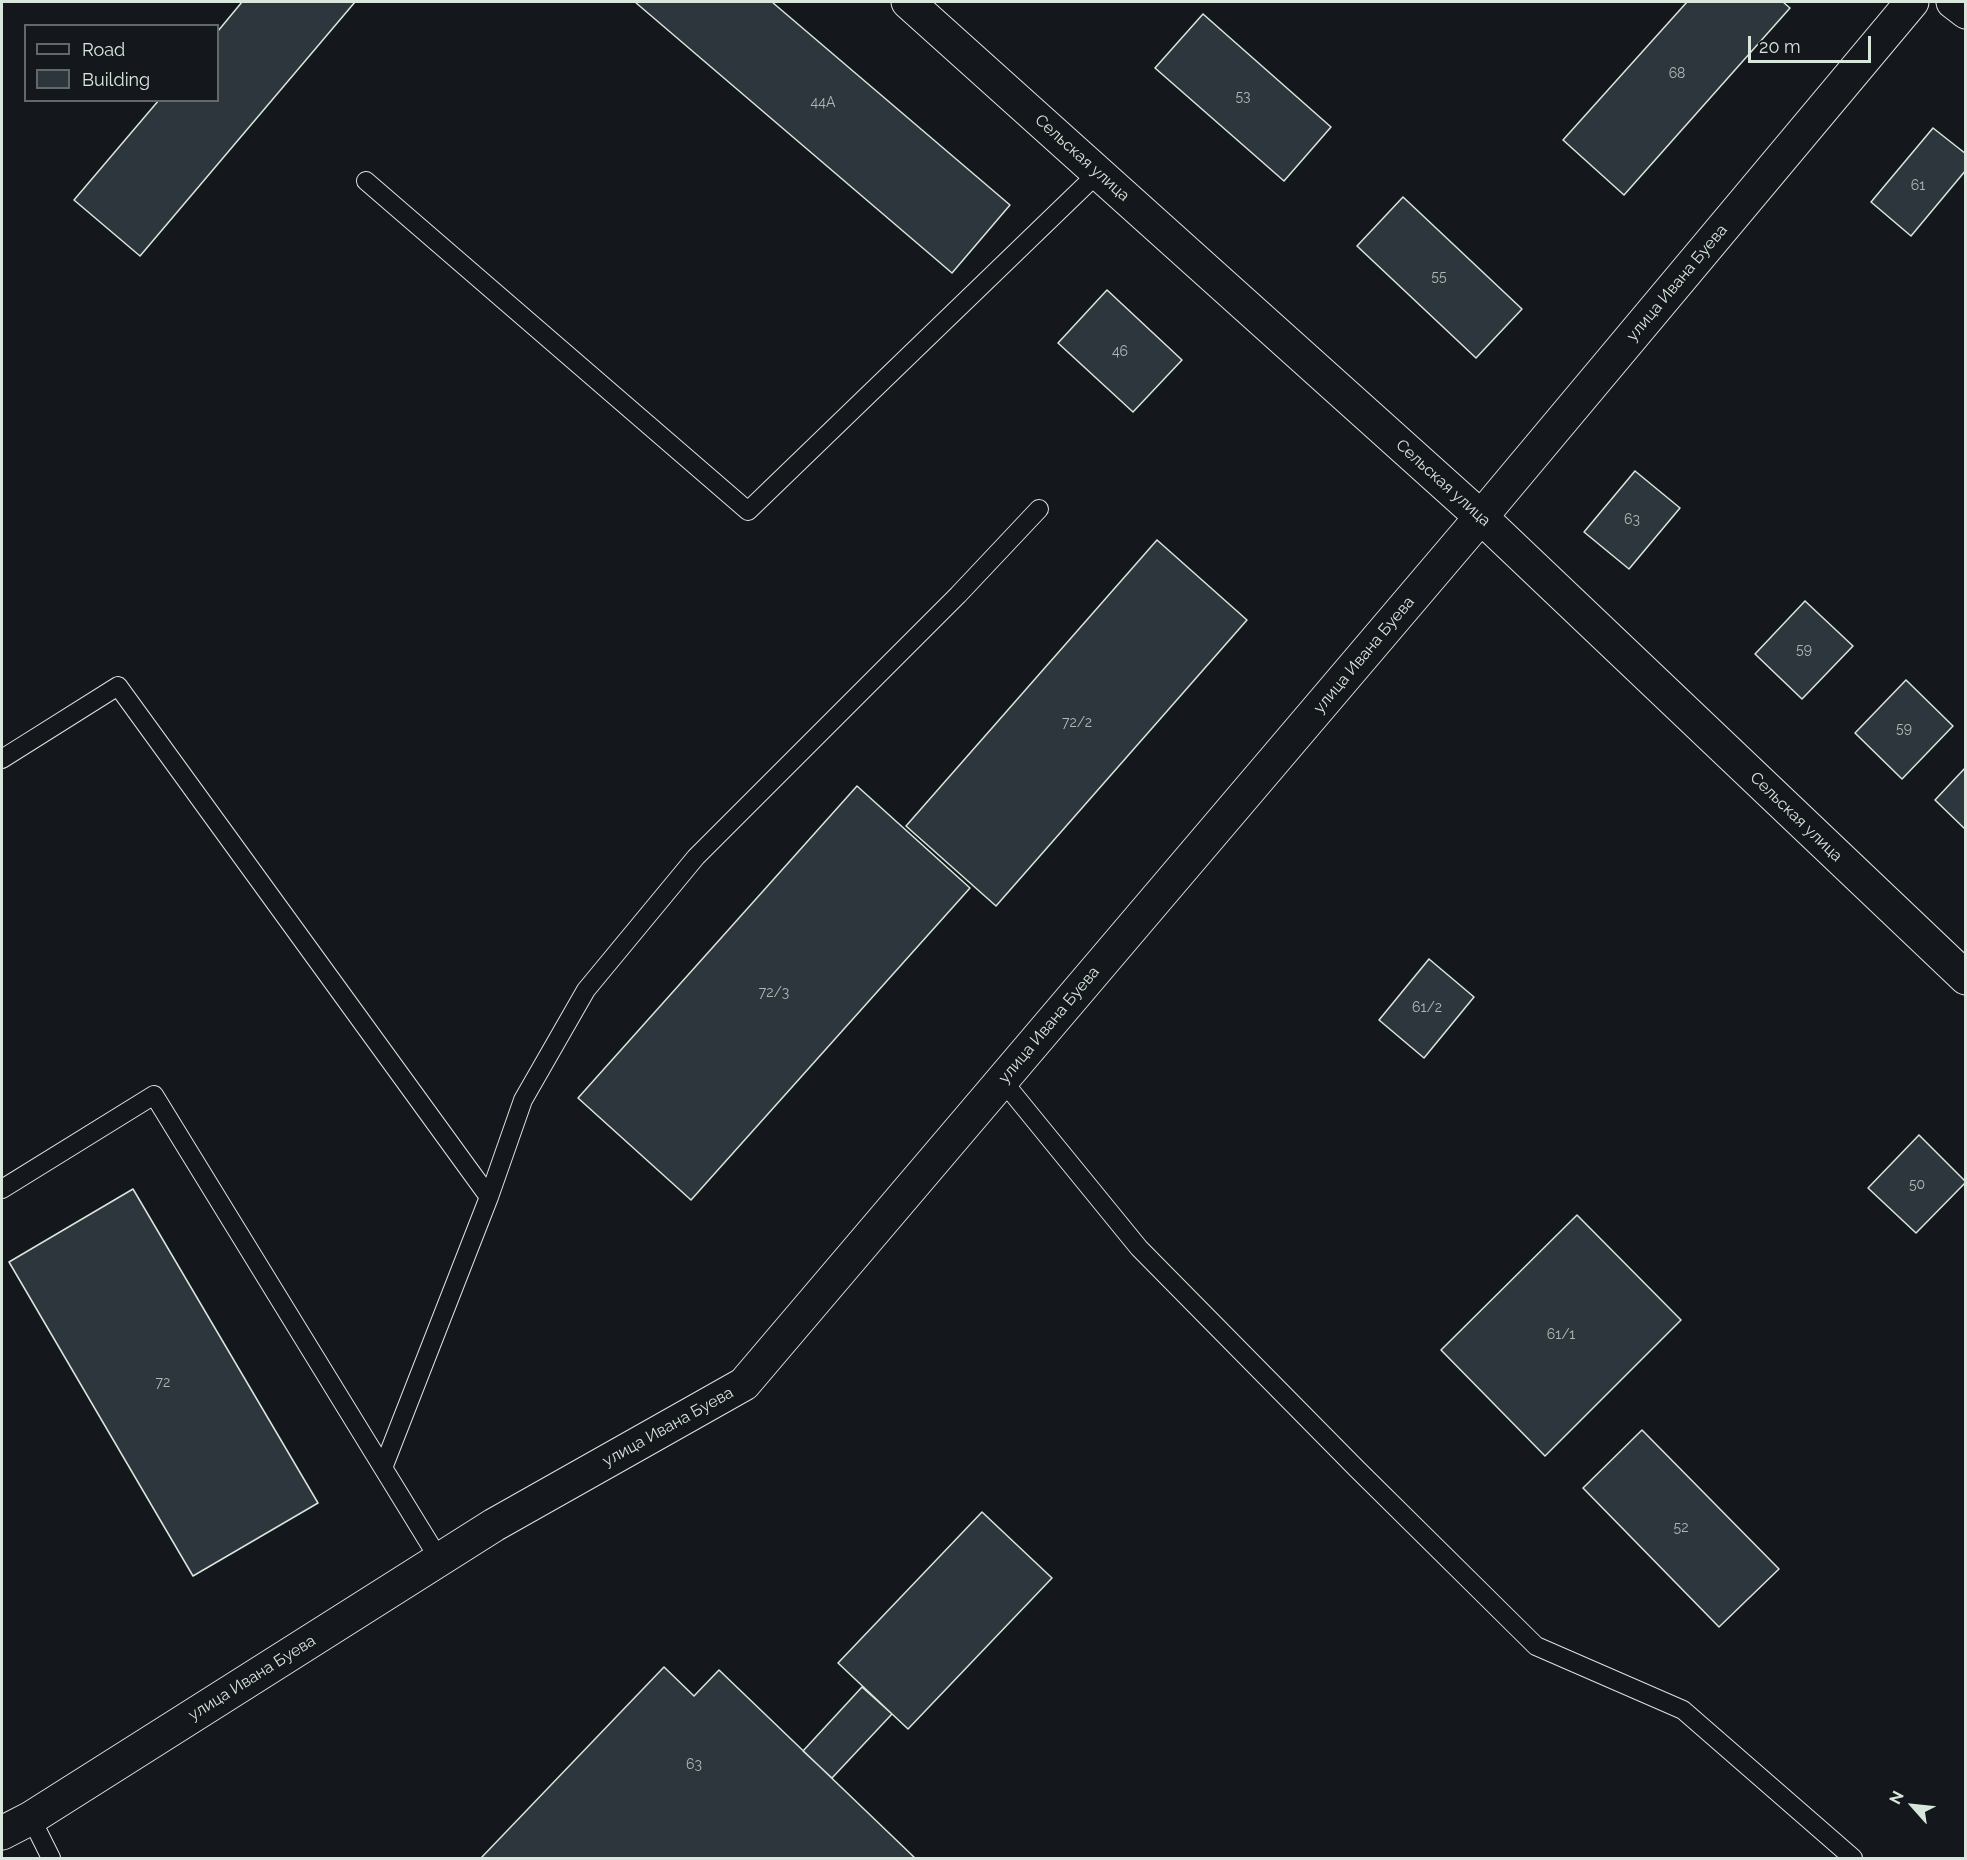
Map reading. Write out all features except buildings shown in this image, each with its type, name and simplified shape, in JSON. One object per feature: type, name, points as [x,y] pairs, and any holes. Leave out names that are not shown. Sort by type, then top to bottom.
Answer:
[{"type":"street","name":"Сельская улица","points":[[908,2],[1481,517],[1965,978]]},
{"type":"street","name":"улица Ивана Буева","points":[[2,1833],[31,1818],[494,1525],[744,1384],[1481,517],[1912,2]]},
{"type":"street","points":[[1953,2],[1965,12]]},
{"type":"lane","points":[[366,181],[748,511],[1098,173]]},
{"type":"lane","points":[[383,1468],[489,1197],[523,1100],[586,990],[696,857],[958,595],[1039,509]]},
{"type":"lane","points":[[2,759],[118,686],[489,1197]]},
{"type":"lane","points":[[1002,1080],[1139,1248],[1356,1469],[1536,1646],[1683,1710],[1853,1858]]},
{"type":"lane","points":[[2,1189],[154,1095],[439,1559]]},
{"type":"lane","points":[[31,1818],[51,1858]]}]
